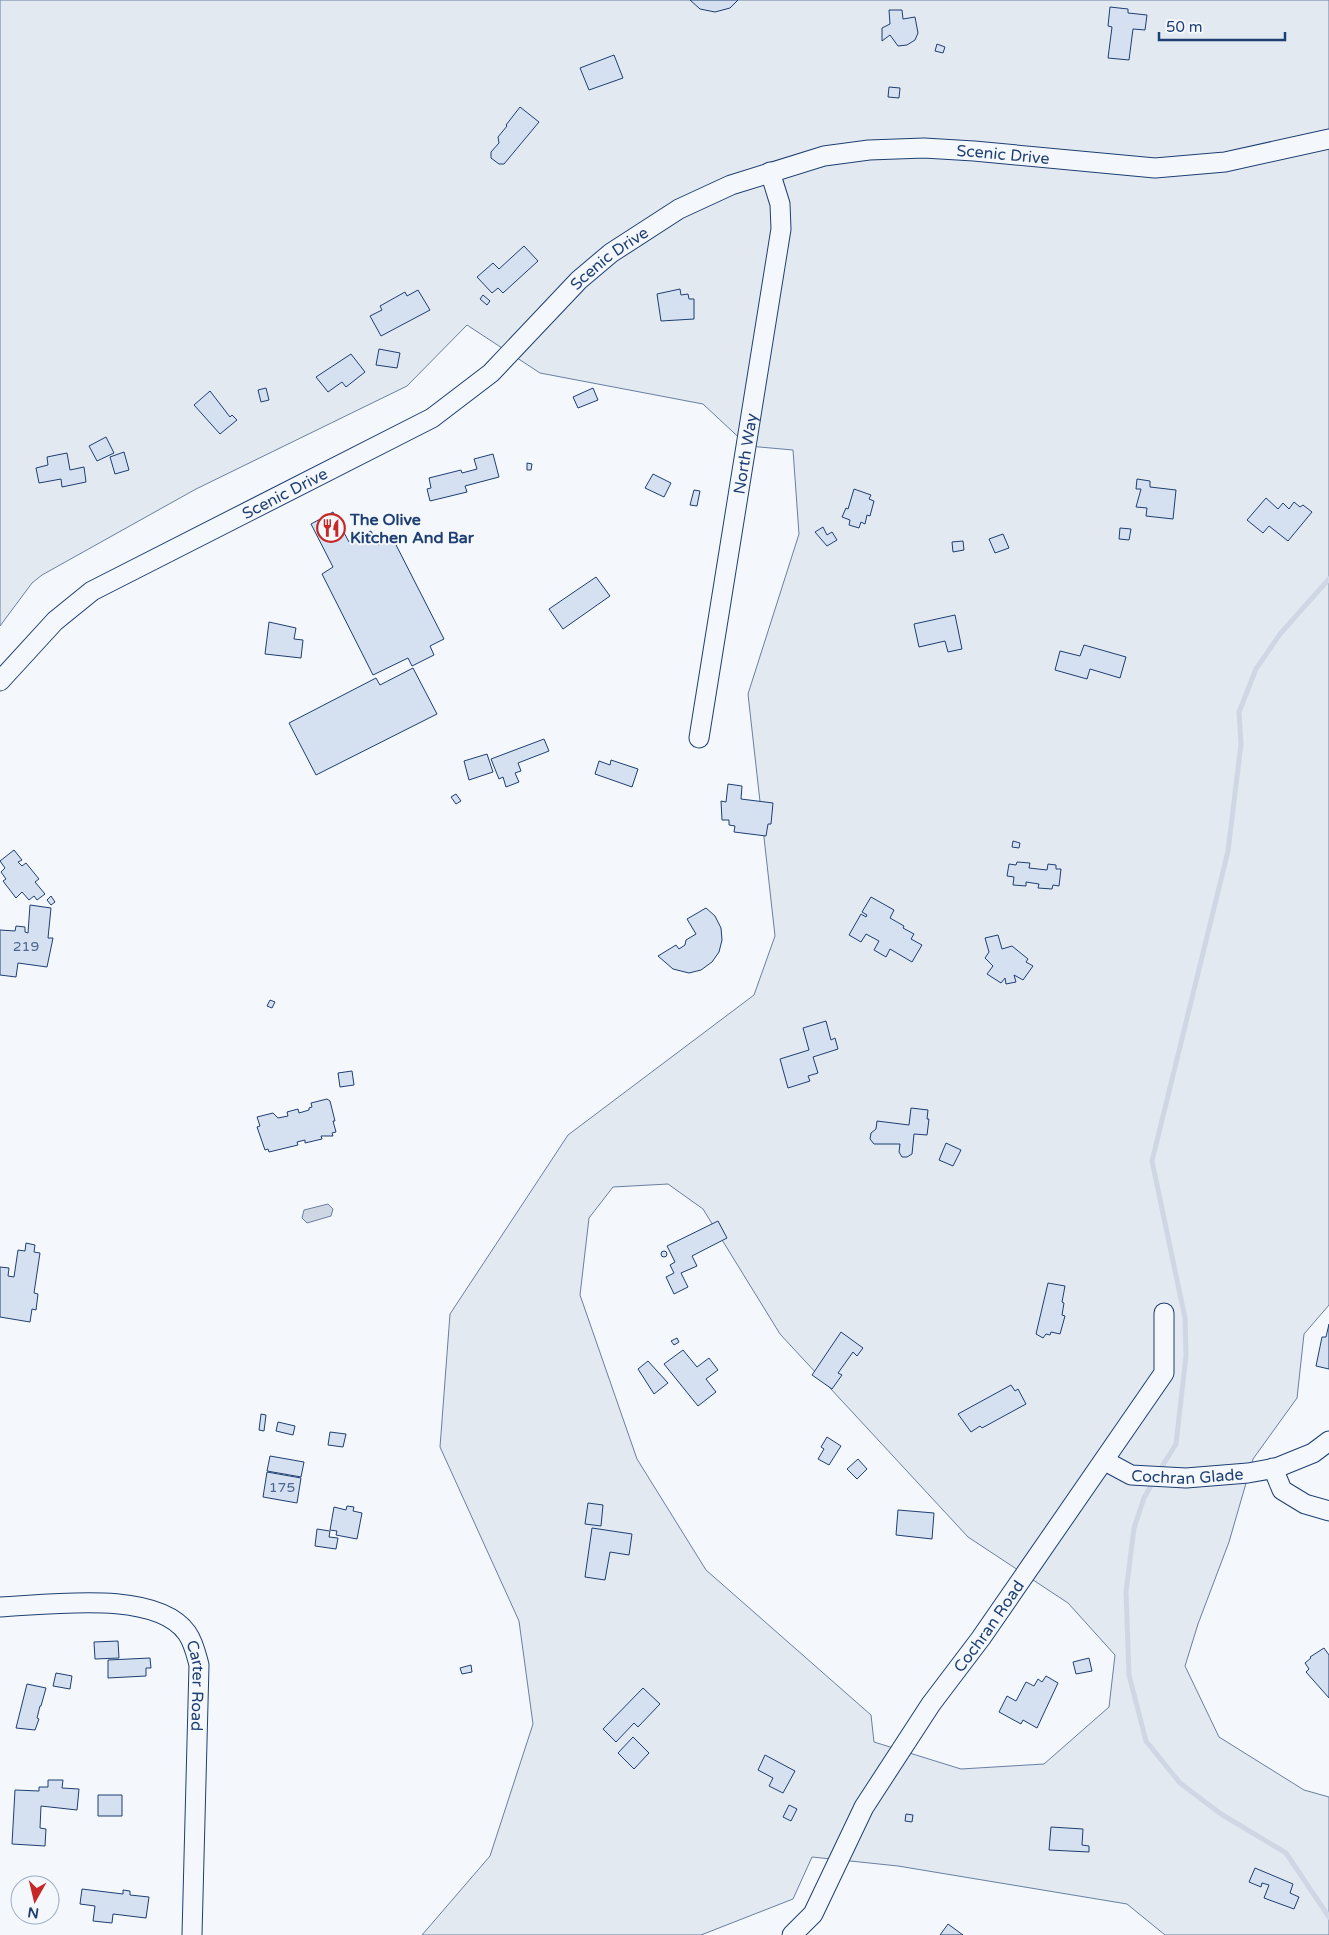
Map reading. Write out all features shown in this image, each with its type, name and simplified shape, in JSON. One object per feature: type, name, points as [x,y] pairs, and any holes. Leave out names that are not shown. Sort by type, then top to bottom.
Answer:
[{"type":"street","name":"Scenic Drive","points":[[0,681],[55,621],[92,591],[432,418],[492,374],[579,280],[611,254],[679,209],[731,184],[824,156],[869,150],[924,148],[974,150],[1146,167],[1225,162],[1329,139]]},
{"type":"street","name":"North Way","points":[[699,738],[781,229],[780,204],[770,172]]},
{"type":"street","name":"Cochran Road","points":[[792,1935],[813,1914],[864,1807],[931,1704],[981,1638],[1164,1373],[1164,1313]]},
{"type":"street","name":"Cochran Glade","points":[[1105,1460],[1131,1475],[1186,1478],[1248,1473],[1273,1468],[1313,1453],[1329,1441]]},
{"type":"street","points":[[1273,1468],[1282,1490],[1305,1504],[1329,1512]]},
{"type":"street","name":"Carter Road","points":[[0,1607],[108,1602],[132,1604],[169,1617],[186,1632],[194,1646],[199,1665],[192,1935]]},
{"type":"shaded area","points":[[0,0],[1329,0],[1329,1305],[1304,1334],[1297,1398],[1253,1459],[1229,1542],[1198,1624],[1185,1666],[1219,1737],[1304,1790],[1329,1797],[1329,1935],[1165,1935],[1127,1904],[898,1866],[812,1857],[793,1899],[701,1935],[422,1935],[490,1856],[533,1724],[519,1621],[440,1447],[450,1314],[568,1135],[754,995],[775,936],[748,694],[799,534],[793,450],[748,446],[703,404],[540,373],[467,325],[407,386],[196,489],[42,575],[32,583],[0,626]],"holes":[[[668,1184],[703,1209],[780,1334],[968,1537],[1068,1603],[1115,1655],[1109,1707],[1044,1764],[961,1769],[874,1742],[871,1715],[706,1570],[637,1459],[580,1295],[589,1218],[613,1187]]]},
{"type":"shaded area","points":[[328,1204],[333,1209],[331,1216],[307,1223],[302,1218],[304,1210]]},
{"type":"building","points":[[690,0],[738,0],[730,8],[715,12],[700,9]]},
{"type":"building","points":[[1110,7],[1128,9],[1128,13],[1147,15],[1145,30],[1133,29],[1129,60],[1108,58],[1112,27],[1108,26]]},
{"type":"building","points":[[889,10],[902,10],[903,19],[915,17],[918,33],[915,40],[907,45],[898,46],[890,35],[882,41],[882,28],[890,24]]},
{"type":"building","points":[[937,44],[945,47],[943,53],[935,51]]},
{"type":"building","points":[[614,55],[623,78],[589,90],[580,68]]},
{"type":"building","points":[[889,87],[900,88],[899,98],[888,97]]},
{"type":"building","points":[[520,107],[539,122],[504,164],[499,164],[491,158],[491,152],[499,143],[498,137]]},
{"type":"building","points":[[524,246],[538,261],[503,293],[498,288],[492,293],[477,277],[493,263],[499,269]]},
{"type":"building","points":[[680,289],[681,295],[688,294],[689,299],[694,299],[694,319],[661,321],[657,294]]},
{"type":"building","points":[[418,290],[430,310],[381,336],[370,316],[382,310],[380,306],[405,292],[407,296]]},
{"type":"building","points":[[483,295],[490,301],[487,305],[480,299]]},
{"type":"building","points":[[379,349],[400,353],[397,368],[376,365]]},
{"type":"building","points":[[351,354],[365,372],[346,387],[342,382],[328,392],[316,377]]},
{"type":"building","points":[[266,388],[269,400],[261,402],[258,390]]},
{"type":"building","points":[[593,388],[598,400],[578,408],[573,397]]},
{"type":"building","points":[[210,391],[230,417],[232,415],[237,420],[220,434],[194,405]]},
{"type":"building","points":[[106,437],[114,453],[97,461],[89,446]]},
{"type":"building","points":[[124,452],[129,470],[115,474],[110,457]]},
{"type":"building","points":[[67,453],[70,470],[84,467],[86,482],[62,487],[61,479],[39,483],[36,468],[48,465],[47,457]]},
{"type":"building","points":[[493,454],[499,477],[465,486],[467,492],[430,501],[427,489],[431,488],[429,478],[461,470],[462,473],[477,469],[474,459]]},
{"type":"building","points":[[527,463],[532,464],[531,470],[527,470]]},
{"type":"building","points":[[653,474],[671,483],[664,497],[645,488]]},
{"type":"building","points":[[1137,479],[1150,481],[1150,487],[1176,490],[1173,519],[1146,516],[1147,508],[1136,507],[1141,489],[1136,489]]},
{"type":"building","points":[[854,489],[871,495],[869,499],[874,501],[870,516],[867,515],[865,524],[861,522],[859,528],[849,525],[850,520],[842,517],[846,508],[848,509]]},
{"type":"building","points":[[694,490],[700,491],[697,506],[690,505]]},
{"type":"building","points":[[1266,498],[1278,509],[1283,503],[1289,509],[1294,502],[1300,507],[1303,505],[1312,512],[1288,541],[1269,526],[1263,533],[1247,520]]},
{"type":"building","points":[[333,512],[349,542],[371,531],[378,545],[392,537],[444,639],[430,646],[434,655],[412,666],[408,658],[373,675],[322,574],[333,567],[311,524]]},
{"type":"building","points":[[823,527],[827,535],[832,532],[837,540],[827,546],[815,532]]},
{"type":"building","points":[[1120,528],[1131,529],[1129,540],[1119,539]]},
{"type":"building","points":[[1003,534],[1009,548],[995,553],[989,539]]},
{"type":"building","points":[[963,541],[964,550],[953,552],[952,542]]},
{"type":"building","points":[[596,577],[610,596],[563,629],[549,609]]},
{"type":"building","points":[[955,615],[962,649],[948,652],[945,641],[919,647],[914,624]]},
{"type":"building","points":[[269,622],[296,628],[294,639],[303,640],[301,658],[265,654]]},
{"type":"building","points":[[1084,645],[1126,657],[1120,678],[1090,669],[1087,679],[1055,670],[1060,651],[1080,656]]},
{"type":"building","points":[[413,668],[437,714],[316,775],[289,723],[376,678],[380,685]]},
{"type":"building","points":[[544,739],[549,751],[518,763],[521,771],[515,773],[519,782],[506,787],[503,777],[499,779],[491,759]]},
{"type":"building","points":[[487,754],[493,772],[469,780],[464,761]]},
{"type":"building","points":[[611,760],[638,769],[632,787],[595,774],[599,761],[610,765]]},
{"type":"building","points":[[728,784],[742,786],[741,799],[773,803],[771,824],[768,824],[766,836],[734,832],[735,826],[729,825],[729,820],[722,820],[721,801],[726,802]]},
{"type":"building","points":[[456,794],[461,801],[456,804],[451,797]]},
{"type":"building","points":[[1013,841],[1020,843],[1019,848],[1012,847]]},
{"type":"building","points":[[14,850],[22,860],[18,862],[22,866],[26,863],[39,879],[35,882],[45,894],[37,900],[34,896],[29,900],[22,892],[16,898],[3,881],[6,879],[1,872],[5,868],[0,861]]},
{"type":"building","points":[[1017,862],[1030,863],[1029,868],[1047,870],[1048,864],[1056,865],[1056,869],[1061,869],[1059,886],[1053,885],[1052,889],[1038,888],[1039,884],[1026,882],[1026,886],[1013,885],[1014,877],[1007,876],[1009,864],[1016,865]]},
{"type":"building","points":[[51,896],[55,902],[51,905],[47,900]]},
{"type":"building","points":[[871,897],[894,910],[890,918],[914,934],[911,939],[922,945],[912,962],[890,949],[886,957],[874,950],[879,941],[866,934],[861,942],[849,935],[861,914],[866,917],[867,915],[862,912]]},
{"type":"building","points":[[30,905],[51,908],[48,938],[53,938],[47,967],[18,963],[16,977],[0,975],[0,930],[15,931],[16,926],[25,927],[25,932],[28,933]]},
{"type":"building","points":[[706,908],[715,916],[721,928],[722,940],[719,952],[712,962],[701,970],[689,973],[673,969],[658,956],[676,945],[679,949],[685,945],[686,940],[696,934],[687,919]]},
{"type":"building","points":[[998,935],[1002,949],[1012,946],[1028,959],[1026,962],[1033,966],[1023,980],[1014,975],[1016,982],[1006,984],[1005,978],[1001,983],[987,974],[993,966],[985,958],[989,952],[985,938]]},
{"type":"building","points":[[270,1000],[275,1002],[272,1008],[267,1006]]},
{"type":"building","points":[[826,1021],[831,1040],[835,1038],[838,1049],[813,1057],[818,1073],[808,1076],[810,1081],[788,1088],[780,1059],[809,1050],[803,1028]]},
{"type":"building","points":[[352,1071],[354,1085],[340,1087],[338,1073]]},
{"type":"building","points":[[327,1099],[330,1101],[335,1121],[333,1121],[336,1132],[332,1133],[333,1136],[321,1136],[322,1139],[305,1143],[305,1140],[297,1142],[298,1145],[269,1152],[268,1149],[265,1150],[257,1127],[260,1126],[257,1117],[273,1113],[278,1118],[288,1116],[287,1112],[298,1109],[299,1113],[309,1110],[312,1107],[311,1103]]},
{"type":"building","points":[[911,1108],[928,1110],[927,1119],[929,1119],[927,1135],[914,1134],[912,1154],[902,1157],[899,1152],[900,1144],[874,1144],[870,1139],[871,1133],[876,1129],[877,1121],[909,1125]]},
{"type":"building","points":[[946,1143],[961,1150],[953,1166],[939,1160]]},
{"type":"building","points":[[718,1221],[727,1238],[692,1256],[697,1266],[681,1273],[688,1287],[674,1294],[666,1277],[674,1273],[670,1265],[675,1262],[667,1246]]},
{"type":"building","points":[[26,1243],[35,1245],[34,1252],[40,1253],[34,1293],[38,1294],[36,1310],[32,1309],[30,1322],[0,1317],[0,1267],[9,1268],[8,1276],[14,1277],[18,1250],[25,1251]]},
{"type":"building","points":[[664,1251],[667,1254],[664,1257],[661,1254]]},
{"type":"building","points":[[1048,1283],[1065,1286],[1062,1315],[1065,1316],[1060,1334],[1051,1332],[1050,1335],[1046,1334],[1043,1338],[1036,1334]]},
{"type":"building","points":[[1329,1324],[1329,1369],[1316,1366],[1322,1337],[1326,1337]]},
{"type":"building","points":[[841,1332],[863,1348],[857,1356],[853,1352],[838,1373],[842,1375],[832,1389],[812,1375]]},
{"type":"building","points":[[677,1338],[679,1342],[674,1345],[671,1341]]},
{"type":"building","points":[[683,1350],[697,1367],[709,1358],[718,1370],[706,1379],[716,1392],[698,1406],[664,1364]]},
{"type":"building","points":[[648,1361],[668,1383],[654,1394],[638,1369]]},
{"type":"building","points":[[1011,1385],[1015,1391],[1018,1389],[1026,1404],[971,1432],[958,1414]]},
{"type":"building","points":[[261,1414],[266,1415],[264,1431],[259,1430]]},
{"type":"building","points":[[278,1422],[295,1426],[293,1435],[276,1431]]},
{"type":"building","points":[[330,1432],[346,1434],[343,1447],[328,1445]]},
{"type":"building","points":[[827,1437],[841,1446],[829,1465],[818,1459],[824,1449],[821,1447]]},
{"type":"building","points":[[270,1456],[304,1462],[301,1477],[267,1471]]},
{"type":"building","points":[[858,1459],[867,1469],[857,1479],[847,1469]]},
{"type":"building","points":[[267,1472],[301,1478],[297,1503],[263,1497]]},
{"type":"building","points":[[588,1503],[603,1505],[601,1526],[585,1524]]},
{"type":"building","points":[[347,1506],[354,1507],[353,1511],[362,1513],[357,1539],[336,1535],[337,1531],[330,1530],[334,1507],[346,1510]]},
{"type":"building","points":[[898,1510],[934,1513],[932,1539],[896,1535]]},
{"type":"building","points":[[592,1528],[632,1534],[629,1555],[610,1552],[605,1580],[585,1577]]},
{"type":"building","points":[[317,1529],[330,1531],[329,1537],[338,1538],[336,1549],[315,1546]]},
{"type":"building","points":[[118,1641],[119,1658],[95,1659],[94,1642]]},
{"type":"building","points":[[1324,1648],[1329,1655],[1329,1698],[1306,1672],[1309,1669],[1305,1663],[1310,1657]]},
{"type":"building","points":[[150,1658],[151,1668],[146,1668],[146,1676],[108,1678],[108,1660]]},
{"type":"building","points":[[1089,1658],[1092,1671],[1076,1674],[1073,1662]]},
{"type":"building","points":[[471,1665],[472,1672],[462,1674],[460,1668]]},
{"type":"building","points":[[56,1673],[72,1676],[70,1689],[53,1686]]},
{"type":"building","points":[[1046,1676],[1058,1683],[1037,1728],[1023,1720],[1021,1724],[999,1712],[1007,1696],[1016,1701],[1026,1682],[1034,1686],[1038,1679],[1042,1682]]},
{"type":"building","points":[[27,1684],[46,1688],[35,1730],[16,1728]]},
{"type":"building","points":[[643,1688],[660,1704],[638,1727],[634,1723],[616,1742],[603,1729]]},
{"type":"building","points":[[633,1737],[649,1753],[634,1769],[618,1753]]},
{"type":"building","points":[[765,1755],[795,1771],[783,1793],[769,1786],[773,1778],[758,1770]]},
{"type":"building","points":[[48,1780],[63,1780],[62,1788],[79,1789],[77,1810],[41,1806],[40,1828],[46,1829],[45,1846],[12,1844],[15,1790],[39,1791],[39,1787],[48,1787]]},
{"type":"building","points":[[98,1795],[122,1795],[122,1816],[98,1816]]},
{"type":"building","points":[[789,1805],[797,1809],[791,1821],[783,1817]]},
{"type":"building","points":[[906,1814],[913,1815],[912,1822],[905,1821]]},
{"type":"building","points":[[1051,1827],[1083,1829],[1082,1845],[1089,1846],[1089,1852],[1049,1850]]},
{"type":"building","points":[[1255,1868],[1293,1884],[1290,1893],[1299,1897],[1294,1909],[1264,1898],[1269,1885],[1262,1883],[1261,1887],[1249,1882]]},
{"type":"building","points":[[82,1889],[123,1894],[123,1890],[130,1891],[130,1895],[149,1897],[146,1918],[113,1914],[112,1923],[93,1921],[95,1906],[80,1904]]},
{"type":"building","points":[[948,1924],[963,1935],[940,1935]]},
{"type":"waterway","points":[[1158,1473],[1176,1444],[1186,1356],[1185,1318],[1152,1161],[1228,851],[1241,744],[1239,712],[1256,669],[1280,634],[1329,579]]},
{"type":"waterway","points":[[1154,1480],[1144,1498],[1134,1528],[1126,1592],[1129,1675],[1146,1741],[1180,1783],[1221,1814],[1286,1853],[1329,1917]]},
{"type":"place","name":"The Olive Kitchen And Bar","points":[[331,528]]}]
